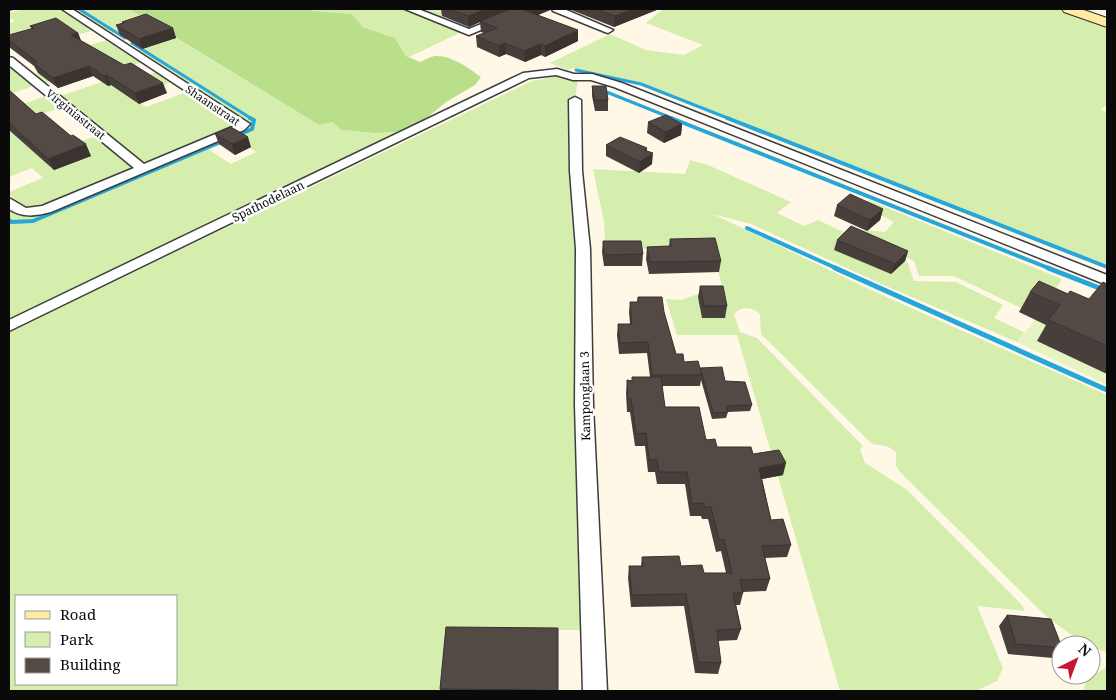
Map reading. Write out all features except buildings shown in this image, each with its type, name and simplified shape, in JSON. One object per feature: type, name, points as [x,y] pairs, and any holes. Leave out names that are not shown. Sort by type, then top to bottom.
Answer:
[{"type":"street","name":"Shaanstraat","points":[[9,202],[17,210],[32,212],[46,208],[240,128],[244,124],[66,9]]},
{"type":"street","points":[[410,9],[469,32],[525,9]]},
{"type":"street","points":[[556,9],[608,30]]},
{"type":"street","points":[[1069,9],[1107,23]]},
{"type":"street","name":"Virginiastraat","points":[[9,60],[143,168]]},
{"type":"street","name":"Spathodelaan","points":[[9,326],[527,75],[557,72],[574,77],[592,77],[683,109],[1107,280]]},
{"type":"street","name":"Kamponglaan 3","points":[[575,100],[576,171],[583,249],[584,405],[596,691]]},
{"type":"green space","points":[[24,9],[61,9],[94,30],[49,44],[9,45],[9,23],[15,21],[9,17],[9,13]]},
{"type":"green space","points":[[73,9],[129,9],[150,22],[112,34]]},
{"type":"green space","points":[[129,9],[309,9],[352,14],[363,27],[395,38],[406,56],[420,62],[435,56],[441,56],[465,66],[481,77],[475,85],[446,102],[411,131],[375,133],[341,130],[333,122],[319,125]]},
{"type":"green space","points":[[320,9],[462,9],[440,18],[468,29],[409,57],[406,56],[395,38],[363,27],[352,14],[314,11]]},
{"type":"green space","points":[[663,9],[1063,9],[1107,26],[1107,104],[1101,110],[1107,112],[1107,265],[641,83],[574,68],[568,70],[550,63],[610,34],[646,50],[684,55],[703,45],[646,23]]},
{"type":"green space","points":[[176,38],[319,125],[333,122],[341,130],[375,133],[411,131],[9,323],[9,211],[16,215],[24,216],[40,214],[203,146],[231,164],[256,152],[231,135],[247,123],[246,120],[138,50]]},
{"type":"green space","points":[[107,40],[142,62],[102,76],[90,68],[44,83],[34,75],[80,60],[69,51]]},
{"type":"green space","points":[[9,65],[34,86],[9,94]]},
{"type":"green space","points":[[157,72],[171,82],[131,96],[146,107],[187,92],[237,122],[236,126],[157,160],[141,161],[60,96],[108,80],[116,86]]},
{"type":"green space","points":[[559,76],[578,80],[573,111],[587,630],[450,630],[440,691],[9,691],[9,332],[532,81]]},
{"type":"green space","points":[[46,96],[60,108],[9,125],[9,109]]},
{"type":"green space","points":[[9,125],[41,155],[96,136],[132,165],[133,168],[36,208],[24,207],[9,192],[43,178],[32,168],[9,177]]},
{"type":"green space","points":[[690,160],[708,165],[791,202],[777,213],[804,226],[818,220],[908,263],[914,281],[956,282],[1003,305],[994,318],[1024,332],[1017,342],[886,286],[751,224],[713,214],[875,292],[1107,395],[1107,652],[1101,650],[1101,635],[1072,635],[1047,617],[900,472],[896,466],[896,452],[887,446],[872,444],[761,334],[760,314],[750,308],[743,308],[734,314],[740,332],[757,338],[863,446],[860,450],[865,463],[906,489],[1022,605],[1025,611],[977,606],[1003,668],[997,681],[976,691],[840,691],[737,335],[677,335],[666,299],[682,300],[722,285],[713,253],[605,246],[604,222],[593,169],[685,174]]},
{"type":"green space","points":[[868,200],[1062,279],[1038,316],[954,276],[919,276],[914,261],[857,233],[860,230],[885,232],[894,222],[861,205]]},
{"type":"green space","points":[[1038,316],[1107,348],[1107,385],[1017,342]]},
{"type":"green space","points":[[1106,667],[1107,691],[1083,691],[1085,685],[1101,685],[1101,670]]},
{"type":"waterway","points":[[79,9],[125,38]]},
{"type":"waterway","points":[[132,43],[252,119]]},
{"type":"waterway","points":[[576,70],[641,84],[730,119]]},
{"type":"waterway","points":[[604,91],[674,119]]},
{"type":"waterway","points":[[671,118],[1051,269]]},
{"type":"waterway","points":[[727,118],[1107,267]]},
{"type":"waterway","points":[[236,136],[252,129],[254,120],[252,119]]},
{"type":"waterway","points":[[9,220],[11,222],[33,221],[223,141]]},
{"type":"waterway","points":[[747,228],[838,269]]},
{"type":"waterway","points":[[835,268],[1107,390]]},
{"type":"waterway","points":[[1048,268],[1107,291]]}]
